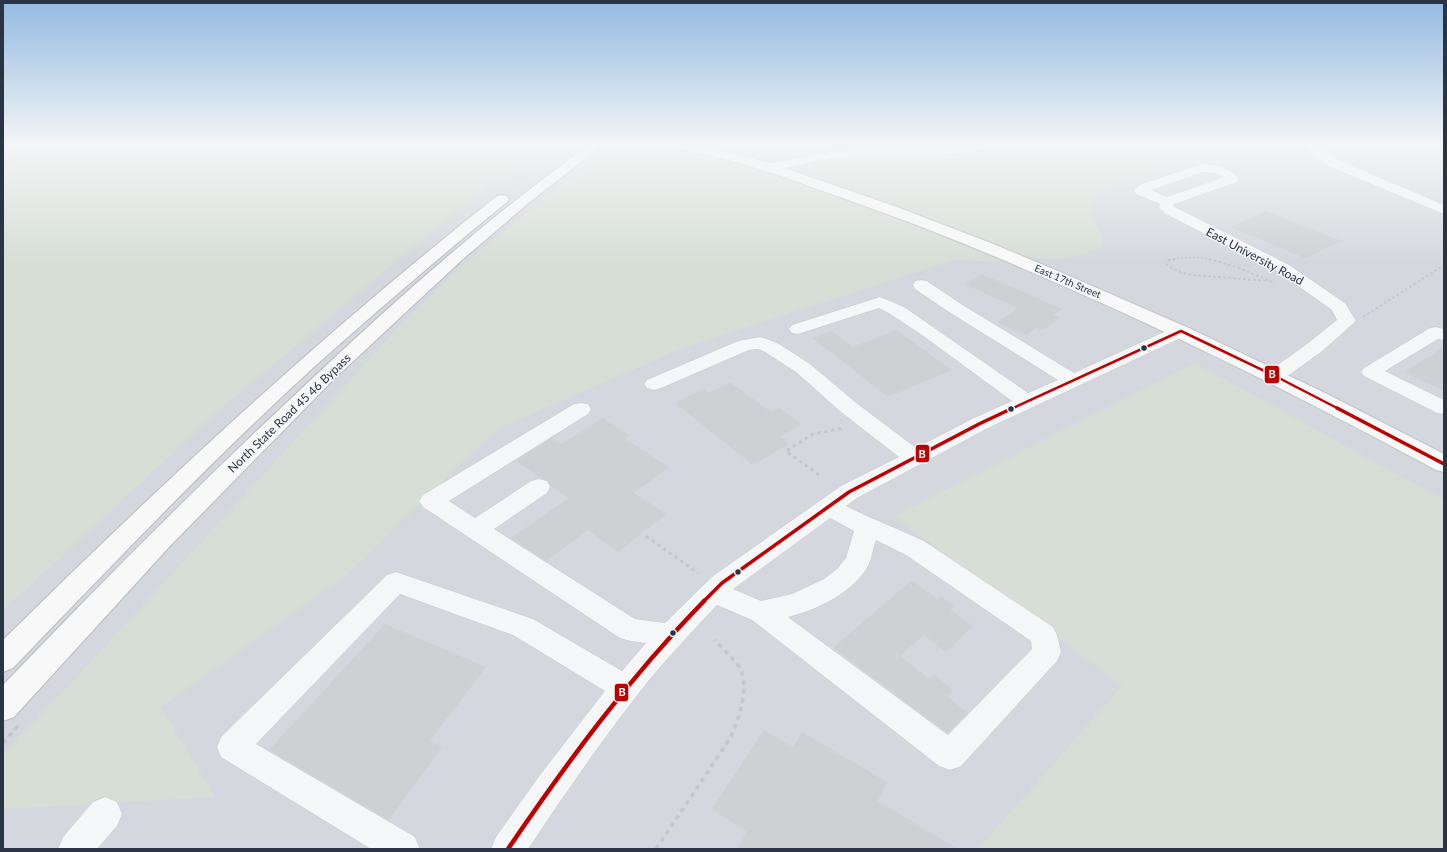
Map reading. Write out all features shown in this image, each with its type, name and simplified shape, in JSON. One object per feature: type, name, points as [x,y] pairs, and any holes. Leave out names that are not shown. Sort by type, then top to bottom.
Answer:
[{"type":"main road","name":"North State Road 45 46 Bypass","points":[[3,658],[219,446],[351,325],[462,231],[522,184]]},
{"type":"main road","name":"North State Road 45 46 Bypass","points":[[3,707],[204,496],[344,359],[472,243],[545,184]]},
{"type":"main road","name":"East 17th Street","points":[[818,184],[979,243],[1067,280],[1181,331],[1275,376],[1444,464]]},
{"type":"street","points":[[1156,184],[1141,189],[1145,193],[1167,202],[1219,184]]},
{"type":"street","points":[[1382,184],[1444,210]]},
{"type":"street","name":"East University Road","points":[[1167,202],[1166,208],[1171,212],[1283,268],[1303,281],[1339,307],[1347,321]]},
{"type":"street","points":[[921,285],[954,308],[1074,381]]},
{"type":"street","points":[[798,329],[880,302],[898,311],[916,323],[1027,402]]},
{"type":"street","points":[[1275,376],[1314,348],[1347,321]]},
{"type":"street","points":[[706,582],[722,583],[849,492],[914,457],[1027,402],[1181,331]]},
{"type":"street","points":[[1444,335],[1436,332],[1371,372],[1444,408]]},
{"type":"street","points":[[654,384],[745,345],[760,343],[772,348],[802,368],[867,422],[914,457]]},
{"type":"street","points":[[581,409],[430,501],[630,630],[672,635]]},
{"type":"street","points":[[475,530],[540,487]]},
{"type":"street","points":[[706,582],[744,606],[761,612],[950,755],[1047,652],[1043,635],[915,548],[893,537],[867,527],[829,507]]},
{"type":"street","points":[[761,612],[797,604],[833,586],[846,576],[856,562],[867,527]]},
{"type":"street","points":[[403,849],[232,747],[396,582],[523,627],[625,688]]},
{"type":"street","points":[[508,849],[550,786],[625,688],[672,635],[706,582]]},
{"type":"street","points":[[75,849],[105,814]]},
{"type":"path","points":[[1269,281],[1191,275],[1180,272],[1167,265],[1169,260],[1182,256],[1198,256],[1217,260],[1276,283]]},
{"type":"path","points":[[1347,321],[1362,318],[1444,265]]},
{"type":"path","points":[[819,476],[786,451],[813,434],[867,422]]},
{"type":"path","points":[[646,536],[706,582]]},
{"type":"path","points":[[656,849],[729,740],[737,723],[743,701],[743,682],[738,666],[714,640]]},
{"type":"shaded area","points":[[3,184],[1444,184],[1444,849],[3,849]]},
{"type":"shaded area","points":[[3,184],[489,184],[215,414],[3,611]]},
{"type":"shaded area","points":[[563,184],[798,184],[910,224],[1005,262],[954,260],[681,349],[497,429],[344,577],[161,707],[215,797],[5,809],[3,812],[3,754],[99,653],[399,327],[457,270]]},
{"type":"shaded area","points":[[842,184],[1112,184],[1094,198],[1092,217],[1099,230],[1104,246],[1089,252],[1060,259],[1032,258],[995,248],[878,202]]},
{"type":"shaded area","points":[[1195,363],[1444,500],[1444,849],[978,849],[1122,686],[894,516]]},
{"type":"building","points":[[1266,211],[1342,241],[1305,258],[1230,227]]},
{"type":"building","points":[[982,274],[1062,309],[1053,315],[1060,318],[1043,330],[1037,327],[1026,335],[997,322],[1018,308],[964,284]]},
{"type":"building","points":[[896,330],[952,370],[888,397],[813,338],[832,331],[853,347]]},
{"type":"building","points":[[1444,347],[1444,391],[1404,372]]},
{"type":"building","points":[[730,382],[771,412],[779,408],[802,424],[780,437],[789,444],[753,465],[675,403],[703,389],[708,393]]},
{"type":"building","points":[[603,418],[630,435],[625,439],[669,467],[634,493],[666,514],[618,552],[588,530],[546,561],[511,538],[569,498],[551,486],[547,480],[540,478],[516,461],[552,438],[562,444]]},
{"type":"building","points":[[912,580],[937,599],[941,596],[954,606],[950,609],[973,626],[946,652],[924,635],[900,656],[929,679],[934,674],[953,690],[947,696],[968,713],[948,733],[833,648]]},
{"type":"building","points":[[385,624],[486,667],[430,741],[442,747],[389,820],[269,750]]},
{"type":"building","points":[[764,730],[793,747],[802,732],[887,782],[878,801],[958,849],[737,849],[747,832],[712,809]]},
{"type":"transit line","name":"B","points":[[508,849],[551,786],[625,688],[671,635],[722,583],[849,492],[981,423],[1181,331],[1275,376],[1444,464]]}]
